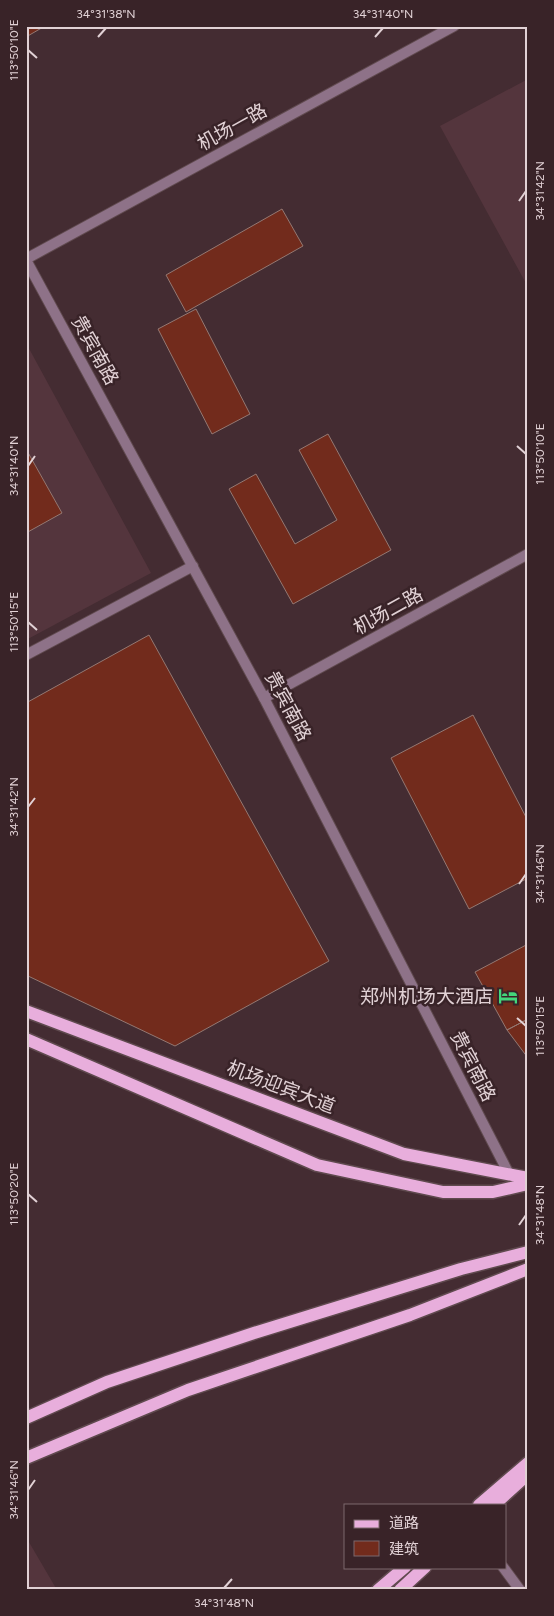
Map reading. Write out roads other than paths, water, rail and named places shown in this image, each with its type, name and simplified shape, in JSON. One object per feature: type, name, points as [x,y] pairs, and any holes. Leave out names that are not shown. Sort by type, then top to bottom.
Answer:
[{"type":"main road","name":"机场迎宾大道","points":[[26,1012],[404,1154],[528,1178]]},
{"type":"main road","points":[[26,1040],[317,1165],[443,1192],[493,1192],[528,1184]]},
{"type":"main road","points":[[26,1418],[107,1382],[254,1333],[461,1269],[528,1252]]},
{"type":"main road","points":[[26,1458],[188,1390],[410,1315],[528,1269]]},
{"type":"main road","points":[[480,1504],[528,1463]]},
{"type":"main road","points":[[495,1504],[528,1474]]},
{"type":"main road","points":[[378,1590],[404,1568]]},
{"type":"main road","points":[[400,1590],[424,1568]]},
{"type":"street","name":"机场一路","points":[[26,260],[454,26]]},
{"type":"street","name":"贵宾南路","points":[[26,260],[264,698],[509,1174]]},
{"type":"street","name":"机场二路","points":[[264,698],[528,554]]},
{"type":"street","points":[[26,655],[193,566]]},
{"type":"street","points":[[504,1568],[520,1590]]},
{"type":"place","name":"郑州机场大酒店","points":[[508,996]]}]
